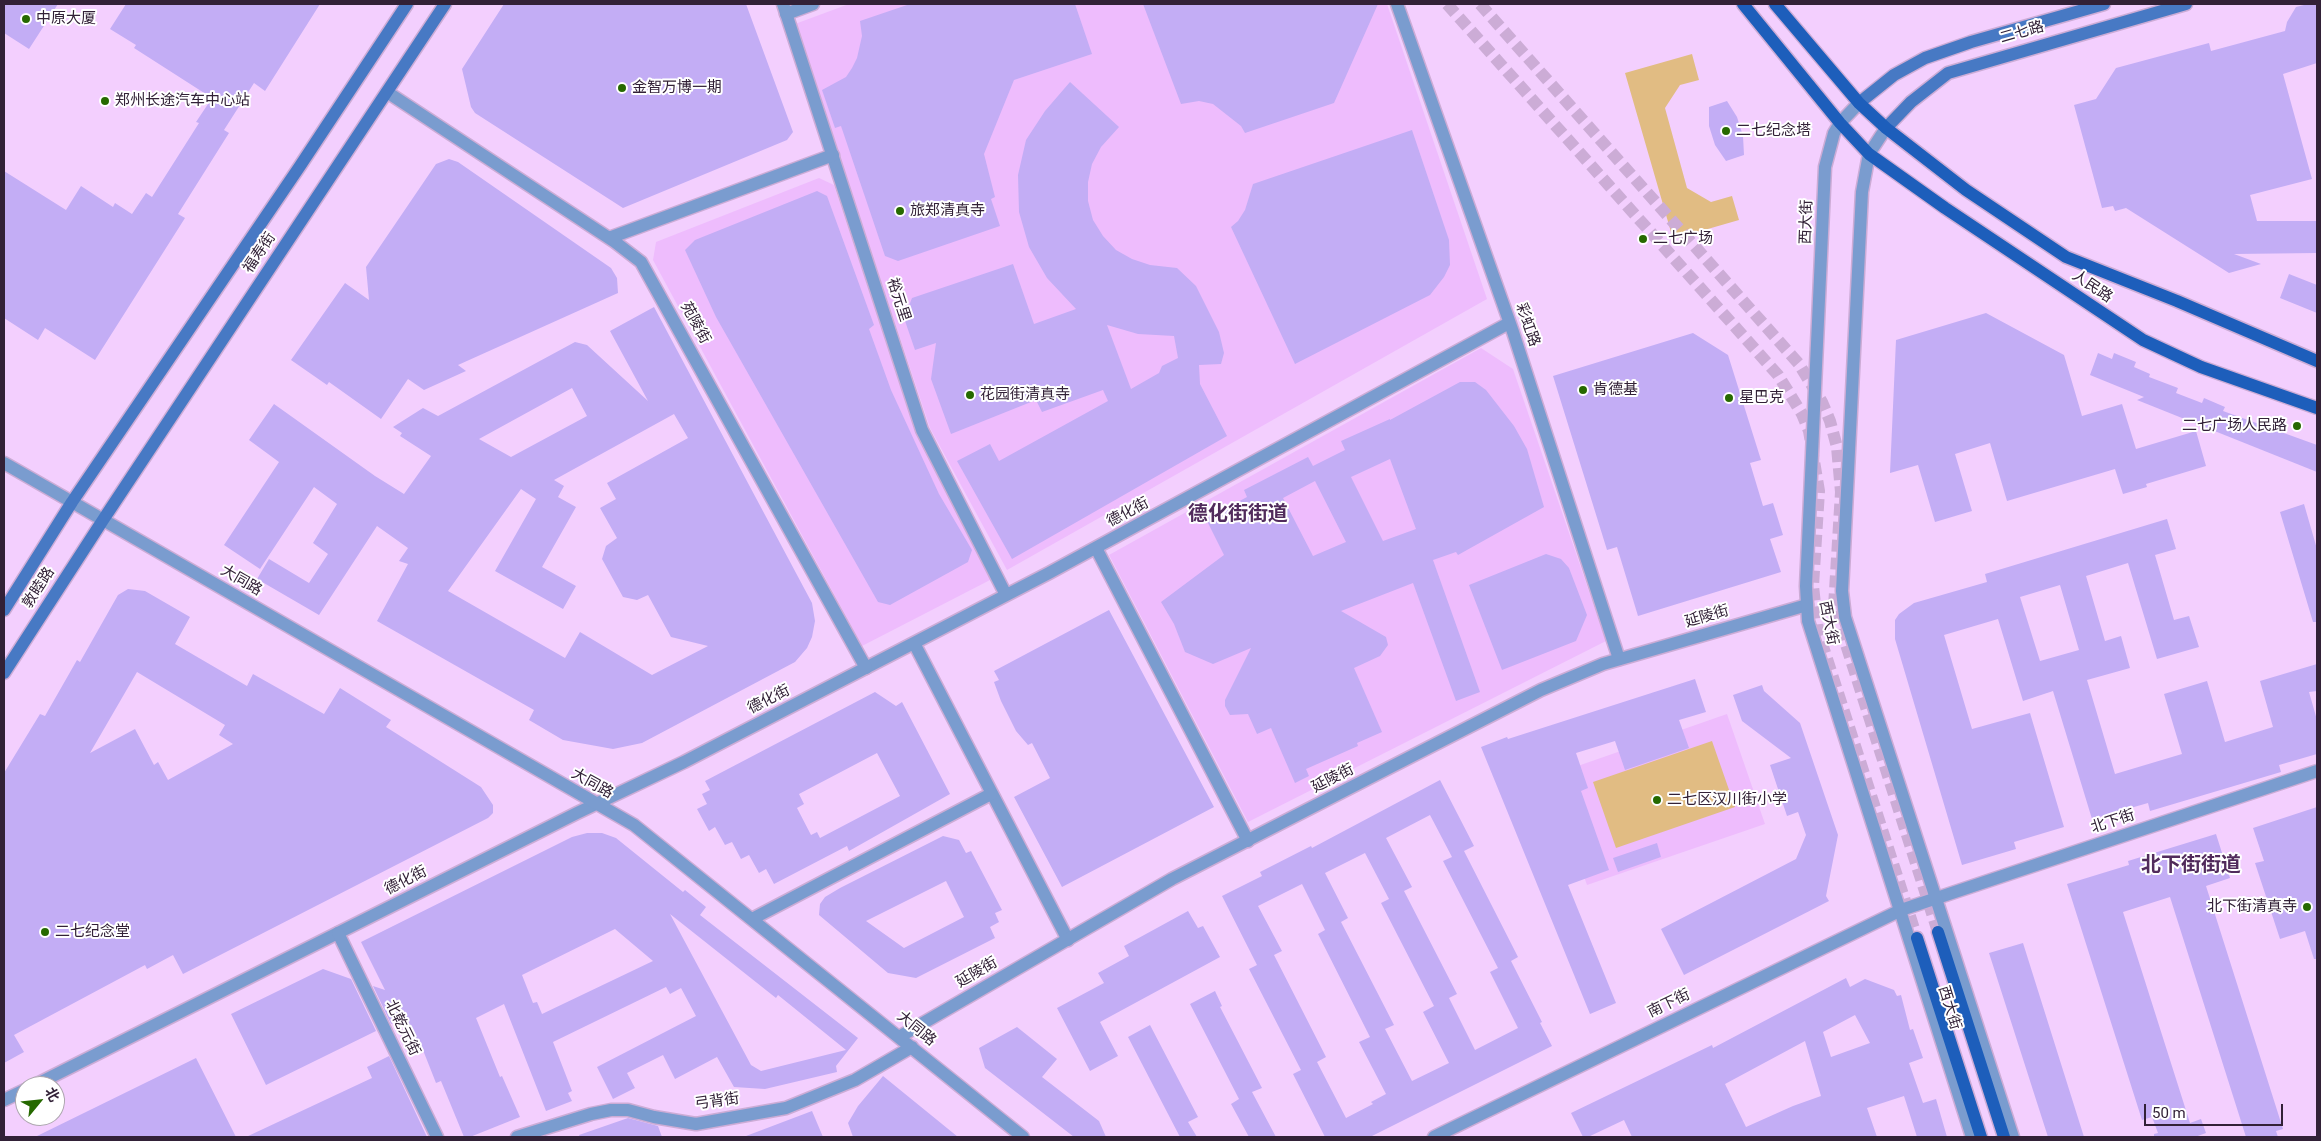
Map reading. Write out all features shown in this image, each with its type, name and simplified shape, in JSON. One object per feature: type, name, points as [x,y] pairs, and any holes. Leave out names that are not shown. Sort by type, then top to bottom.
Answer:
[{"type":"main road","name":"福寿街","points":[[72,502],[300,166],[406,4]]},
{"type":"main road","name":"福寿街","points":[[102,520],[445,4]]},
{"type":"main road","name":"人民路","points":[[1743,4],[1840,123],[1869,154],[1945,208],[2143,340],[2201,367],[2317,408]]},
{"type":"main road","name":"人民路","points":[[1775,4],[1859,103],[1886,128],[1966,190],[2066,257],[2177,301],[2317,361]]},
{"type":"main road","name":"二七路","points":[[1859,103],[1894,75],[1925,58],[1971,42],[2104,4]]},
{"type":"main road","name":"二七路","points":[[1886,128],[1911,102],[1948,73],[2186,4]]},
{"type":"main road","name":"敦睦路","points":[[4,610],[72,502]]},
{"type":"main road","name":"敦睦路","points":[[4,673],[102,520]]},
{"type":"main road","name":"西大街","points":[[1938,932],[2004,1137]]},
{"type":"main road","name":"西大街","points":[[1917,938],[1981,1137]]},
{"type":"street","points":[[784,9],[813,4]]},
{"type":"street","name":"彩虹路","points":[[1397,4],[1509,323],[1619,659]]},
{"type":"street","name":"裕元里","points":[[784,9],[922,430],[1006,595]]},
{"type":"street","name":"苑陵街","points":[[387,92],[609,238],[641,262],[654,282],[866,668]]},
{"type":"street","name":"西大街","points":[[1859,103],[1840,123],[1834,133],[1825,167],[1807,605],[1811,634],[1901,910],[1972,1137]]},
{"type":"street","name":"西大街","points":[[1886,128],[1869,154],[1862,192],[1842,591],[1845,617],[2013,1137]]},
{"type":"street","points":[[609,238],[833,154]]},
{"type":"street","name":"德化街","points":[[52,1076],[595,804],[684,762],[866,668],[1096,548],[1509,323]]},
{"type":"street","points":[[4,462],[72,502]]},
{"type":"street","name":"大同路","points":[[72,502],[634,826],[1023,1137]]},
{"type":"street","points":[[1096,548],[1248,841]]},
{"type":"street","name":"延陵街","points":[[899,1037],[1172,879],[1541,690],[1619,659],[1807,605]]},
{"type":"street","points":[[914,643],[1068,940]]},
{"type":"street","name":"北下街","points":[[1919,904],[2317,772]]},
{"type":"street","points":[[752,919],[991,794]]},
{"type":"street","name":"南下街","points":[[1434,1137],[1901,910],[1919,904]]},
{"type":"street","name":"北乾元街","points":[[338,933],[437,1137]]},
{"type":"street","name":"弓背街","points":[[517,1137],[590,1114],[611,1110],[628,1110],[654,1117],[696,1124],[786,1108],[855,1080],[912,1047]]},
{"type":"shaded area","points":[[849,4],[1387,4],[1487,299],[1007,570],[930,428],[795,24]]},
{"type":"shaded area","points":[[1692,54],[1699,80],[1680,85],[1665,108],[1687,188],[1711,202],[1732,196],[1739,220],[1673,239],[1625,73]]},
{"type":"shaded area","points":[[819,178],[834,185],[917,434],[992,579],[862,646],[653,260],[656,242]]},
{"type":"shaded area","points":[[1481,348],[1513,369],[1606,641],[1248,822],[1109,555]]},
{"type":"shaded area","name":"二七区汉川街小学","points":[[1727,714],[1765,824],[1587,885],[1549,776]]},
{"type":"shaded area","points":[[1712,741],[1735,807],[1616,848],[1593,782]]},
{"type":"building","name":"中原大厦","points":[[4,4],[58,4],[29,49],[4,33]]},
{"type":"building","points":[[126,4],[320,4],[265,91],[254,83],[224,130],[229,133],[178,214],[185,218],[95,360],[45,328],[38,340],[4,318],[4,171],[66,210],[81,186],[113,207],[115,203],[132,214],[146,193],[152,197],[199,123],[196,122],[212,98],[134,48],[136,45],[110,29]]},
{"type":"building","name":"金智万博一期","points":[[504,4],[746,4],[793,132],[787,140],[623,208],[475,113],[471,107],[462,69]]},
{"type":"building","points":[[910,4],[1075,4],[1092,54],[1014,80],[984,154],[995,197],[991,199],[1000,226],[898,261],[885,256],[841,126],[835,128],[822,90],[846,77],[852,68],[857,58],[862,36],[860,21]]},
{"type":"building","points":[[1143,4],[1378,4],[1334,103],[1245,133],[1241,126],[1213,104],[1199,101],[1181,104]]},
{"type":"building","points":[[2317,4],[2317,63],[2283,74],[2312,179],[2250,195],[2257,221],[2317,221],[2317,253],[2234,254],[2261,264],[2229,273],[2126,208],[2115,211],[2113,206],[2102,208],[2074,105],[2096,99],[2116,68],[2209,43],[2211,51],[2285,31],[2287,22],[2296,7]]},
{"type":"building","points":[[1070,82],[1119,127],[1101,147],[1092,164],[1088,182],[1088,201],[1093,220],[1103,236],[1116,250],[1132,259],[1150,265],[1177,268],[1196,286],[1219,332],[1224,353],[1221,364],[1199,365],[1200,384],[1227,436],[1012,559],[957,461],[990,444],[999,461],[1108,401],[1103,390],[1042,412],[1036,400],[951,434],[931,379],[936,343],[915,350],[904,318],[912,298],[1013,264],[1034,324],[1076,309],[1047,278],[1029,247],[1019,212],[1018,175],[1026,140],[1045,111]],"holes":[[[1107,325],[1138,334],[1174,336],[1178,358],[1162,366],[1159,373],[1131,389]]]},
{"type":"building","name":"二七纪念塔","points":[[1727,101],[1737,117],[1743,136],[1744,155],[1726,161],[1715,145],[1709,126],[1709,107]]},
{"type":"building","points":[[1412,130],[1449,240],[1450,265],[1444,277],[1430,295],[1295,364],[1231,227],[1238,221],[1245,210],[1253,184]]},
{"type":"building","points":[[449,159],[458,162],[611,268],[617,278],[618,293],[458,365],[466,371],[424,390],[408,379],[381,419],[329,382],[327,385],[291,360],[345,283],[369,300],[366,267],[436,164]]},
{"type":"building","points":[[817,191],[827,196],[874,325],[869,329],[891,390],[939,494],[972,550],[968,562],[890,605],[878,602],[716,317],[685,250],[695,240]]},
{"type":"building","points":[[2289,274],[2317,285],[2317,313],[2280,298]]},
{"type":"building","points":[[654,307],[812,603],[815,621],[812,637],[807,648],[795,662],[642,743],[613,749],[563,740],[529,720],[534,710],[377,621],[408,564],[399,561],[408,548],[377,526],[319,615],[257,579],[269,559],[309,583],[328,554],[313,543],[337,504],[314,487],[260,569],[224,545],[279,462],[249,440],[274,404],[375,476],[404,494],[431,456],[400,436],[402,433],[393,427],[423,408],[438,416],[575,342],[587,345],[648,401],[610,331]],"holes":[[[572,388],[587,416],[511,457],[479,439]],[[674,414],[688,438],[607,483],[616,499],[600,508],[617,538],[606,546],[602,559],[623,597],[637,600],[648,595],[671,637],[708,646],[652,675],[580,632],[565,658],[448,591],[521,489],[536,499],[495,571],[563,609],[576,586],[542,567],[576,507],[558,497],[564,486],[554,480]]]},
{"type":"building","points":[[1986,313],[2064,355],[2082,416],[2122,404],[2136,449],[2196,431],[2206,466],[2146,484],[2147,487],[2123,494],[2115,469],[2007,501],[1990,443],[1955,454],[1972,511],[1935,522],[1918,465],[1890,473],[1896,340]]},
{"type":"building","points":[[1693,333],[1728,355],[1761,460],[1750,463],[1763,506],[1773,503],[1783,535],[1770,539],[1781,572],[1638,616],[1617,547],[1607,550],[1553,376]]},
{"type":"building","points":[[2098,353],[2112,359],[2114,353],[2136,362],[2134,367],[2150,374],[2149,377],[2178,388],[2176,393],[2202,403],[2204,398],[2225,407],[2223,411],[2317,445],[2317,472],[2137,400],[2144,397],[2090,375]]},
{"type":"building","points":[[1460,382],[1475,382],[1486,390],[1514,426],[1527,449],[1544,507],[1458,555],[1456,552],[1433,560],[1480,692],[1456,701],[1413,583],[1341,611],[1386,637],[1388,645],[1380,656],[1354,668],[1382,732],[1357,743],[1358,746],[1306,769],[1309,776],[1295,783],[1271,728],[1257,734],[1248,714],[1230,715],[1225,706],[1225,700],[1251,648],[1213,664],[1185,652],[1174,624],[1161,602],[1224,555],[1206,519],[1247,497],[1244,490],[1308,457],[1313,466],[1345,450],[1341,441],[1390,420]],"holes":[[[1390,459],[1416,529],[1383,541],[1351,477]],[[1315,481],[1346,542],[1313,556],[1283,498]]]},
{"type":"building","points":[[2304,504],[2317,549],[2317,622],[2313,622],[2280,512]]},
{"type":"building","points":[[2167,519],[2176,549],[2155,555],[2174,620],[2189,616],[2199,647],[2157,659],[2128,563],[2086,576],[2105,641],[2121,636],[2130,668],[2087,680],[2115,774],[2182,754],[2164,694],[2207,681],[2225,742],[2273,727],[2260,681],[2317,664],[2317,691],[2309,692],[2317,720],[2317,754],[2279,765],[2281,772],[2150,811],[2148,803],[2092,819],[2053,691],[2023,701],[1998,619],[1944,635],[1972,729],[2030,713],[2064,827],[2014,842],[2016,849],[1962,865],[1895,639],[1895,620],[1899,614],[1914,603],[1987,582],[1985,574]],"holes":[[[2060,585],[2079,650],[2040,661],[2020,597]]]},
{"type":"building","points":[[1546,554],[1561,559],[1569,568],[1587,615],[1576,641],[1502,670],[1469,585]]},
{"type":"building","points":[[128,589],[145,591],[190,617],[175,644],[247,686],[253,674],[324,714],[340,688],[391,720],[386,727],[481,787],[493,805],[493,813],[488,818],[183,974],[173,955],[147,969],[145,965],[14,1035],[24,1052],[4,1063],[4,773],[40,714],[45,716],[77,660],[80,662],[118,595]],"holes":[[[137,672],[225,725],[219,735],[233,744],[168,780],[158,762],[154,765],[135,729],[90,753]]]},
{"type":"building","points":[[1109,610],[1214,807],[1062,887],[1014,797],[1050,778],[1032,743],[1028,745],[1016,731],[994,682],[999,680],[994,671]]},
{"type":"building","points":[[1695,679],[1706,712],[1679,720],[1689,748],[1625,770],[1615,741],[1576,753],[1588,788],[1581,791],[1609,870],[1568,885],[1616,1003],[1590,1014],[1481,747],[1507,737],[1508,739]]},
{"type":"building","points":[[1762,685],[1764,691],[1800,723],[1838,835],[1826,896],[1829,901],[1684,975],[1661,929],[1796,859],[1806,835],[1798,812],[1787,816],[1770,765],[1791,758],[1742,721],[1733,695]]},
{"type":"building","points":[[875,692],[896,706],[902,702],[950,794],[849,851],[847,846],[774,884],[766,869],[759,873],[749,855],[741,859],[732,842],[725,845],[715,827],[709,831],[697,809],[707,804],[702,794],[710,790],[705,781]],"holes":[[[877,753],[900,796],[820,838],[817,832],[811,835],[797,808],[804,804],[799,794]]]},
{"type":"building","points":[[1440,780],[1474,846],[1464,851],[1518,957],[1511,961],[1552,1046],[1370,1137],[1325,1137],[1293,1074],[1301,1070],[1249,969],[1257,965],[1222,896],[1262,876],[1260,872],[1311,846],[1312,848]],"holes":[[[1430,815],[1452,857],[1443,861],[1498,968],[1490,972],[1518,1028],[1475,1050],[1449,998],[1457,994],[1404,891],[1412,887],[1386,838]],[[1365,853],[1389,899],[1381,903],[1434,1006],[1423,1012],[1449,1063],[1412,1081],[1385,1029],[1394,1025],[1341,922],[1348,918],[1325,873]],[[1302,884],[1325,930],[1318,934],[1370,1037],[1359,1042],[1386,1094],[1371,1102],[1373,1104],[1346,1118],[1317,1062],[1326,1057],[1274,955],[1282,951],[1258,906]]]},
{"type":"building","name":"北下街清真寺","points":[[2317,807],[2317,959],[2314,959],[2305,931],[2280,939],[2255,863],[2264,861],[2253,828]]},
{"type":"building","points":[[587,833],[602,833],[616,838],[683,892],[685,890],[706,907],[700,915],[858,1038],[836,1066],[837,1072],[765,1089],[734,1087],[717,1057],[675,1079],[663,1055],[627,1073],[635,1088],[613,1099],[597,1067],[696,1016],[681,988],[670,994],[666,987],[553,1042],[572,1091],[568,1093],[572,1101],[546,1111],[504,1004],[476,1018],[500,1077],[502,1076],[520,1117],[470,1137],[464,1137],[441,1081],[436,1083],[421,1045],[414,1048],[400,1019],[391,1024],[373,986],[385,990],[361,942],[572,837]],"holes":[[[670,914],[776,998],[778,995],[846,1050],[761,1071],[751,1065]],[[615,929],[653,961],[542,1014],[537,1002],[533,1003],[522,975]]]},
{"type":"building","points":[[2216,834],[2230,878],[2206,886],[2283,1129],[2276,1131],[2278,1137],[2246,1137],[2170,897],[2123,912],[2190,1123],[2201,1119],[2206,1133],[2195,1137],[2154,1137],[2154,1134],[2158,1133],[2152,1117],[2142,1120],[2067,884],[2129,865],[2128,861]]},
{"type":"building","points":[[943,836],[959,840],[966,853],[971,851],[1002,910],[995,913],[999,922],[990,927],[995,938],[916,978],[888,973],[819,915],[820,904],[825,897]],"holes":[[[946,881],[964,917],[904,948],[866,921]]]},
{"type":"building","points":[[1657,843],[1661,857],[1618,872],[1613,858]]},
{"type":"building","points":[[1188,911],[1198,928],[1203,926],[1220,957],[1100,1022],[1118,1056],[1090,1071],[1057,1008],[1104,983],[1098,973],[1129,956],[1124,946]]},
{"type":"building","points":[[2023,943],[2084,1137],[2048,1137],[1989,953]]},
{"type":"building","points":[[323,969],[351,979],[376,1031],[266,1085],[231,1014]]},
{"type":"building","points":[[1846,978],[1850,987],[1865,979],[1894,990],[1897,996],[1901,995],[1910,1030],[1913,1029],[1923,1058],[1909,1063],[1923,1103],[1936,1099],[1947,1137],[1917,1137],[1904,1096],[1867,1108],[1877,1137],[1632,1137],[1624,1120],[1588,1137],[1583,1137],[1571,1113],[1712,1045],[1713,1048]],"holes":[[[1855,1015],[1870,1043],[1831,1057],[1823,1032]],[[1805,1041],[1821,1096],[1746,1127],[1725,1084]]]},
{"type":"building","points":[[1215,991],[1222,1006],[1220,1007],[1262,1088],[1252,1092],[1276,1137],[1249,1137],[1231,1104],[1239,1099],[1190,1004]]},
{"type":"building","points":[[1150,1025],[1198,1117],[1188,1122],[1197,1137],[1180,1137],[1128,1037]]},
{"type":"building","points":[[1017,1027],[1057,1059],[1042,1077],[1099,1121],[1106,1137],[1074,1137],[985,1068],[979,1048]]},
{"type":"building","points":[[389,1056],[427,1137],[246,1137],[372,1078],[367,1067]]},
{"type":"building","points":[[196,1058],[236,1137],[35,1137],[57,1126],[65,1126],[65,1122]]},
{"type":"building","points":[[883,1076],[958,1137],[853,1137],[848,1123],[858,1106]]},
{"type":"building","points":[[812,1111],[823,1137],[746,1137],[746,1136]]},
{"type":"building","points":[[628,1118],[658,1126],[662,1137],[580,1137],[579,1135]]},
{"type":"tunnel","points":[[1447,4],[1778,375],[1802,414],[1809,431],[1819,491],[1813,586],[1818,631],[1917,938]]},
{"type":"tunnel","points":[[1480,4],[1799,364],[1822,402],[1830,421],[1837,447],[1841,492],[1834,607],[1938,932]]},
{"type":"place","name":"中原大厦","points":[[26,19]]},
{"type":"place","name":"金智万博一期","points":[[622,88]]},
{"type":"place","name":"郑州长途汽车中心站","points":[[105,101]]},
{"type":"place","name":"二七纪念塔","points":[[1726,131]]},
{"type":"place","name":"旅郑清真寺","points":[[900,211]]},
{"type":"place","name":"二七广场","points":[[1643,239]]},
{"type":"place","name":"肯德基","points":[[1583,390]]},
{"type":"place","name":"花园街清真寺","points":[[970,395]]},
{"type":"place","name":"星巴克","points":[[1729,398]]},
{"type":"place","name":"二七广场人民路","points":[[2297,426]]},
{"type":"place","name":"二七区汉川街小学","points":[[1657,800]]},
{"type":"place","name":"北下街清真寺","points":[[2307,907]]},
{"type":"place","name":"二七纪念堂","points":[[45,932]]},
{"type":"district","name":"德化街街道","points":[[1238,515]]},
{"type":"district","name":"北下街街道","points":[[2191,866]]}]
